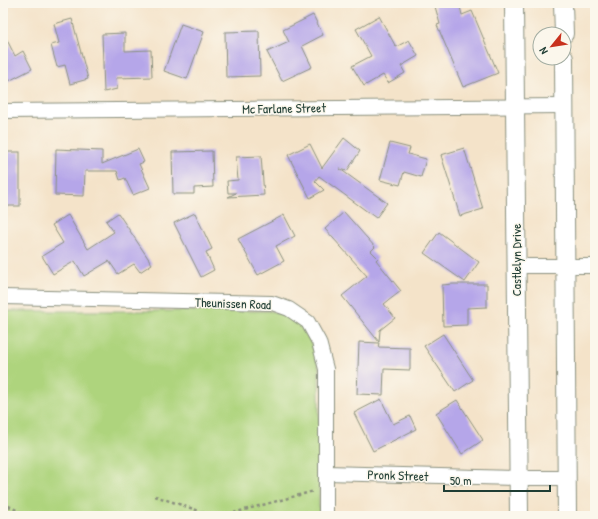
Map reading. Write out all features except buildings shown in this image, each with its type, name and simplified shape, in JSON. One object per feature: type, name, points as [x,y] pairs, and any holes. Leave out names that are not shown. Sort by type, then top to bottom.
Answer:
[{"type":"street","name":"Castlelyn Drive","points":[[514,3],[519,516]]},
{"type":"street","points":[[563,3],[564,26]]},
{"type":"street","points":[[564,66],[567,516]]},
{"type":"street","name":"Mc Farlane Street","points":[[3,111],[564,106]]},
{"type":"street","points":[[516,266],[595,266]]},
{"type":"street","name":"Theunissen Road","points":[[3,297],[272,303],[290,309],[308,322],[319,342],[326,369],[326,516]]},
{"type":"street","name":"Pronk Street","points":[[326,472],[566,478]]},
{"type":"path","points":[[222,516],[326,488]]},
{"type":"path","points":[[155,496],[214,516]]},
{"type":"path","points":[[3,503],[28,516]]},
{"type":"green space","points":[[3,311],[271,311],[286,316],[300,326],[305,332],[312,345],[319,368],[319,516],[3,516]]}]
